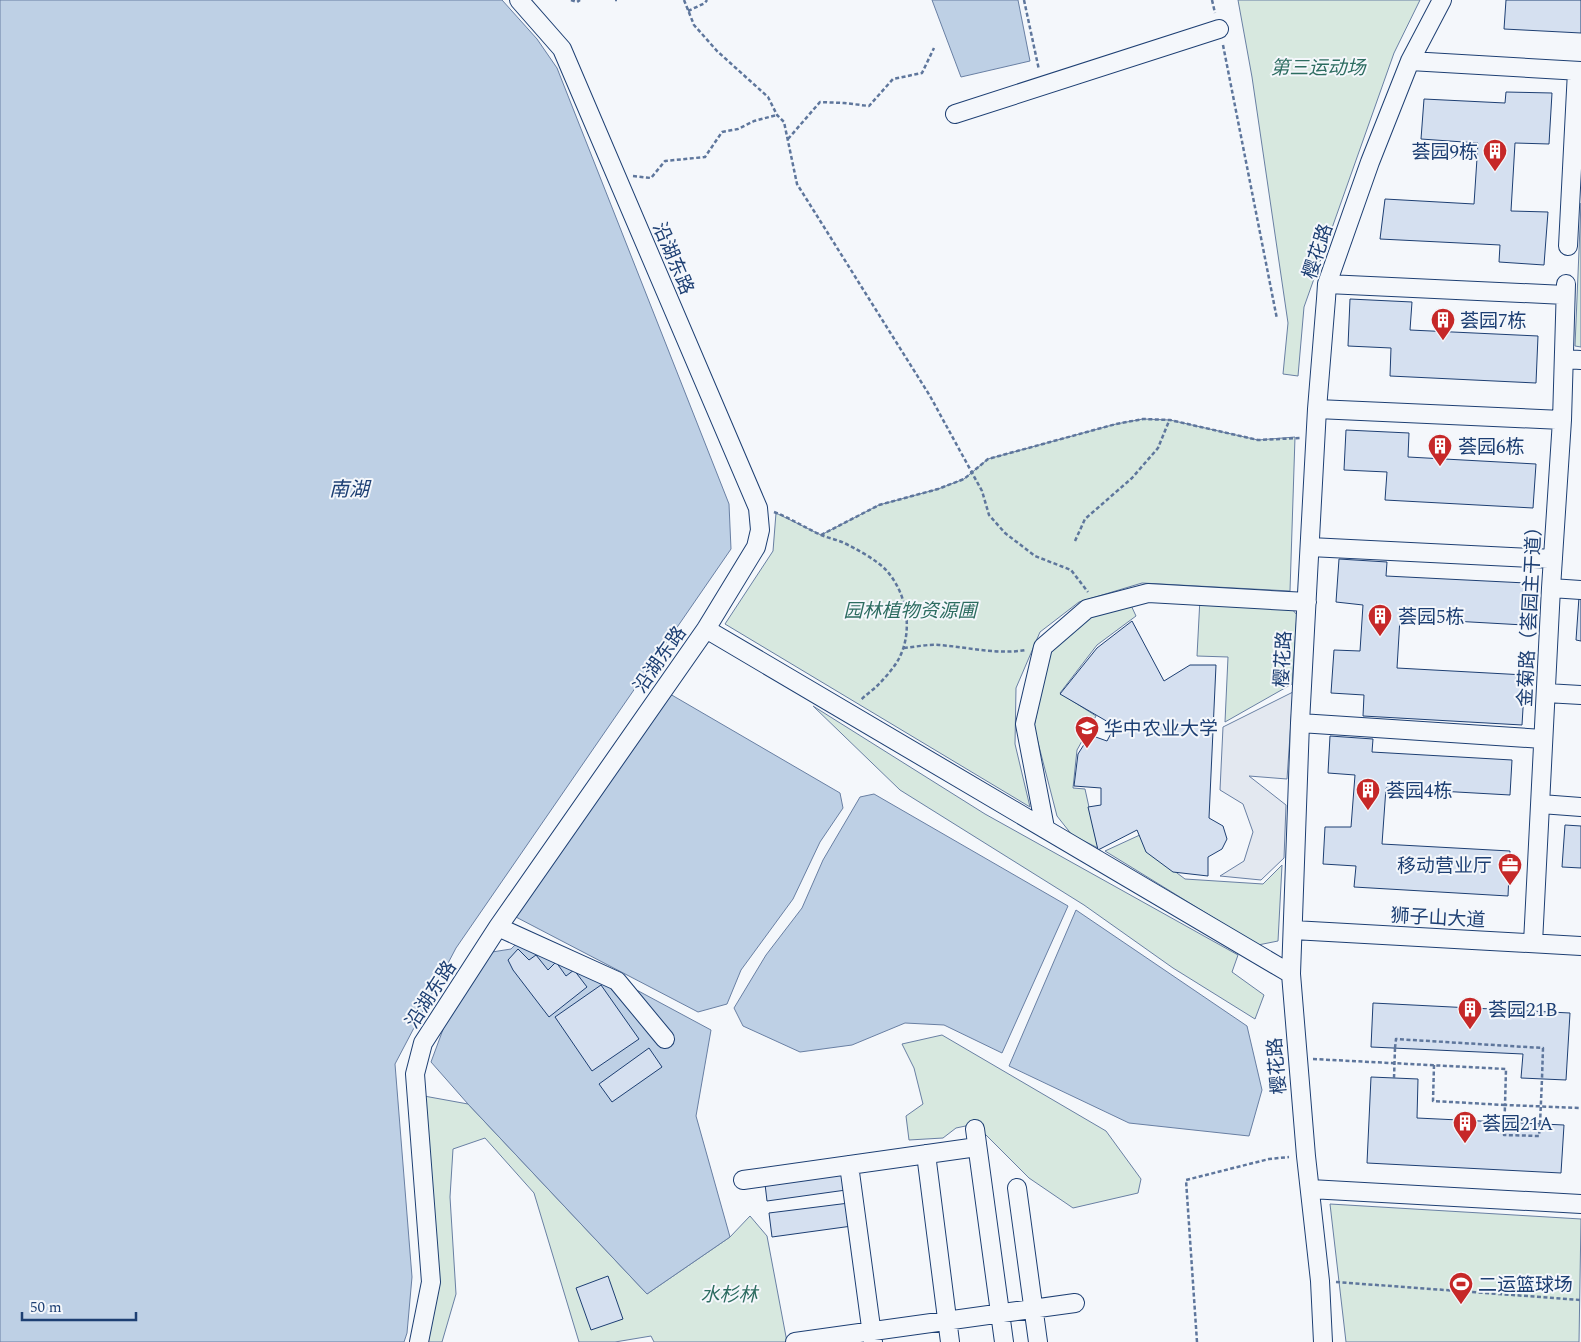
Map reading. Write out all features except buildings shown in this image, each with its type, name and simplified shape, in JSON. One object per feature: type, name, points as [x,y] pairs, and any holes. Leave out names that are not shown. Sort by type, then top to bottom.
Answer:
[{"type":"street","name":"沿湖东路","points":[[420,1342],[431,1282],[416,1074],[423,1043],[498,927],[706,628],[756,547],[760,530],[758,508],[562,49],[519,0]]},
{"type":"street","name":"樱花路","points":[[1324,1342],[1320,1281],[1306,1156],[1290,974],[1306,602],[1315,439],[1327,284],[1370,162],[1410,61],[1442,0]]},
{"type":"street","points":[[955,114],[1219,29]]},
{"type":"street","points":[[1410,61],[1579,71],[1568,246]]},
{"type":"street","name":"金菊路（荟园主干道）","points":[[1327,284],[1565,289],[1572,359],[1562,420],[1551,588],[1533,943]]},
{"type":"street","points":[[1317,409],[1562,420]]},
{"type":"street","points":[[1310,547],[1553,559]]},
{"type":"street","points":[[1551,588],[1581,590]]},
{"type":"street","points":[[1045,828],[1026,724],[1043,648],[1087,609],[1148,592],[1306,602]]},
{"type":"street","points":[[706,628],[1290,974]]},
{"type":"street","points":[[1546,693],[1581,695]]},
{"type":"street","points":[[1300,723],[1543,739]]},
{"type":"street","points":[[1541,804],[1581,806]]},
{"type":"street","points":[[498,927],[617,981],[665,1039]]},
{"type":"street","name":"狮子山大道","points":[[1293,930],[1581,946]]},
{"type":"street","points":[[975,1129],[1004,1342]]},
{"type":"street","points":[[743,1180],[977,1147]]},
{"type":"street","points":[[926,1154],[950,1342]]},
{"type":"street","points":[[849,1165],[873,1337]]},
{"type":"street","points":[[1017,1188],[1038,1342]]},
{"type":"street","points":[[1310,1189],[1581,1204]]},
{"type":"street","points":[[795,1342],[873,1337],[947,1321],[1075,1303]]},
{"type":"path","points":[[571,0],[577,2],[580,0]]},
{"type":"path","points":[[684,0],[694,25],[717,51],[768,97],[777,115],[784,122],[797,184],[930,396],[982,491],[990,516],[1005,533],[1035,556],[1071,570],[1098,606]]},
{"type":"path","points":[[688,11],[705,3],[707,0]]},
{"type":"path","points":[[1024,0],[1043,86]]},
{"type":"path","points":[[1212,0],[1277,319]]},
{"type":"path","points":[[788,139],[820,102],[869,106],[893,79],[922,73],[934,48]]},
{"type":"path","points":[[615,174],[651,178],[665,161],[705,157],[722,132],[738,129],[754,121],[777,115]]},
{"type":"path","points":[[821,535],[879,505],[938,489],[964,479],[988,459],[1116,424],[1143,419],[1170,420],[1258,440],[1296,437],[1315,439]]},
{"type":"path","points":[[1075,541],[1085,519],[1132,478],[1158,448],[1170,420]]},
{"type":"path","points":[[758,508],[776,513],[821,535],[844,543],[886,569],[899,590],[905,608],[907,631],[904,648],[888,674],[849,713]]},
{"type":"path","points":[[904,648],[937,645],[992,652],[1018,652],[1043,648]]},
{"type":"path","points":[[1297,1058],[1434,1065],[1506,1069],[1504,1135],[1539,1136],[1543,1048],[1396,1039],[1395,1048],[1394,1078]]},
{"type":"path","points":[[1434,1065],[1434,1101],[1581,1108]]},
{"type":"path","points":[[1197,1342],[1186,1180],[1270,1158],[1306,1156]]},
{"type":"path","points":[[1320,1281],[1581,1300]]},
{"type":"green space","name":"第三运动场","points":[[1238,0],[1420,0],[1394,53],[1304,307],[1298,376],[1283,374],[1288,323],[1252,77]]},
{"type":"green space","points":[[1581,203],[1581,347],[1575,346]]},
{"type":"green space","name":"园林植物资源圃","points":[[1143,419],[1170,420],[1258,440],[1295,437],[1290,591],[1142,583],[1079,602],[1040,632],[1016,688],[1015,744],[1030,807],[725,624],[773,551],[776,513],[821,535],[879,505],[938,489],[964,479],[988,459],[1116,424]]},
{"type":"green space","points":[[1200,598],[1286,602],[1297,615],[1292,684],[1225,722],[1228,657],[1197,656]]},
{"type":"green space","points":[[1129,601],[1136,616],[1097,645],[1060,693],[1096,716],[1077,750],[1073,788],[1085,789],[1098,848],[1072,835],[1057,816],[1034,727],[1048,655],[1089,613]]},
{"type":"green space","points":[[813,706],[985,814],[1238,955],[1232,972],[1264,995],[1255,1019],[1173,968],[1084,905],[900,790]]},
{"type":"green space","points":[[1142,834],[1153,855],[1185,879],[1263,884],[1282,865],[1278,941],[1258,945],[1105,851]]},
{"type":"green space","points":[[942,1035],[1106,1131],[1141,1179],[1138,1193],[1073,1208],[1029,1178],[975,1124],[956,1128],[943,1138],[909,1140],[906,1116],[923,1104],[914,1068],[902,1044]]},
{"type":"green space","name":"水杉林","points":[[424,1096],[468,1104],[647,1294],[730,1237],[750,1216],[767,1236],[787,1342],[654,1342],[651,1336],[615,1342],[579,1342],[534,1193],[485,1138],[453,1149],[450,1197],[456,1294],[442,1342],[423,1342]]},
{"type":"green space","name":"二运篮球场","points":[[1330,1204],[1581,1219],[1579,1342],[1346,1342]]},
{"type":"shaded area","points":[[1293,692],[1287,779],[1249,776],[1286,805],[1284,858],[1261,880],[1220,876],[1244,861],[1253,832],[1243,804],[1220,790],[1223,727]]},
{"type":"water","name":"南湖","points":[[0,0],[502,0],[537,39],[557,68],[729,504],[731,549],[456,948],[395,1064],[412,1277],[407,1333],[404,1342],[0,1342]]},
{"type":"water","points":[[932,0],[1018,0],[1030,61],[961,77]]},
{"type":"water","points":[[670,694],[840,793],[843,808],[820,842],[793,899],[741,970],[727,1004],[698,1012],[514,916]]},
{"type":"water","points":[[874,794],[1068,906],[1002,1053],[944,1025],[905,1023],[852,1045],[800,1052],[743,1026],[734,1008],[766,955],[802,908],[823,860],[860,797]]},
{"type":"water","points":[[1076,910],[1247,1026],[1262,1090],[1249,1136],[1129,1123],[1009,1066]]},
{"type":"water","points":[[525,935],[618,980],[711,1030],[696,1116],[730,1237],[647,1294],[468,1104],[431,1062],[448,1016],[492,952],[511,949]]},
{"type":"place","name":"荟园9栋","points":[[1495,172]]},
{"type":"place","name":"荟园7栋","points":[[1443,341]]},
{"type":"place","name":"荟园6栋","points":[[1440,467]]},
{"type":"place","name":"荟园5栋","points":[[1380,637]]},
{"type":"place","name":"华中农业大学","points":[[1087,749]]},
{"type":"place","name":"荟园4栋","points":[[1368,811]]},
{"type":"place","name":"移动营业厅","points":[[1510,886]]},
{"type":"place","name":"荟园21B","points":[[1470,1030]]},
{"type":"place","name":"荟园21A","points":[[1465,1144]]},
{"type":"place","name":"二运篮球场","points":[[1461,1305]]}]
